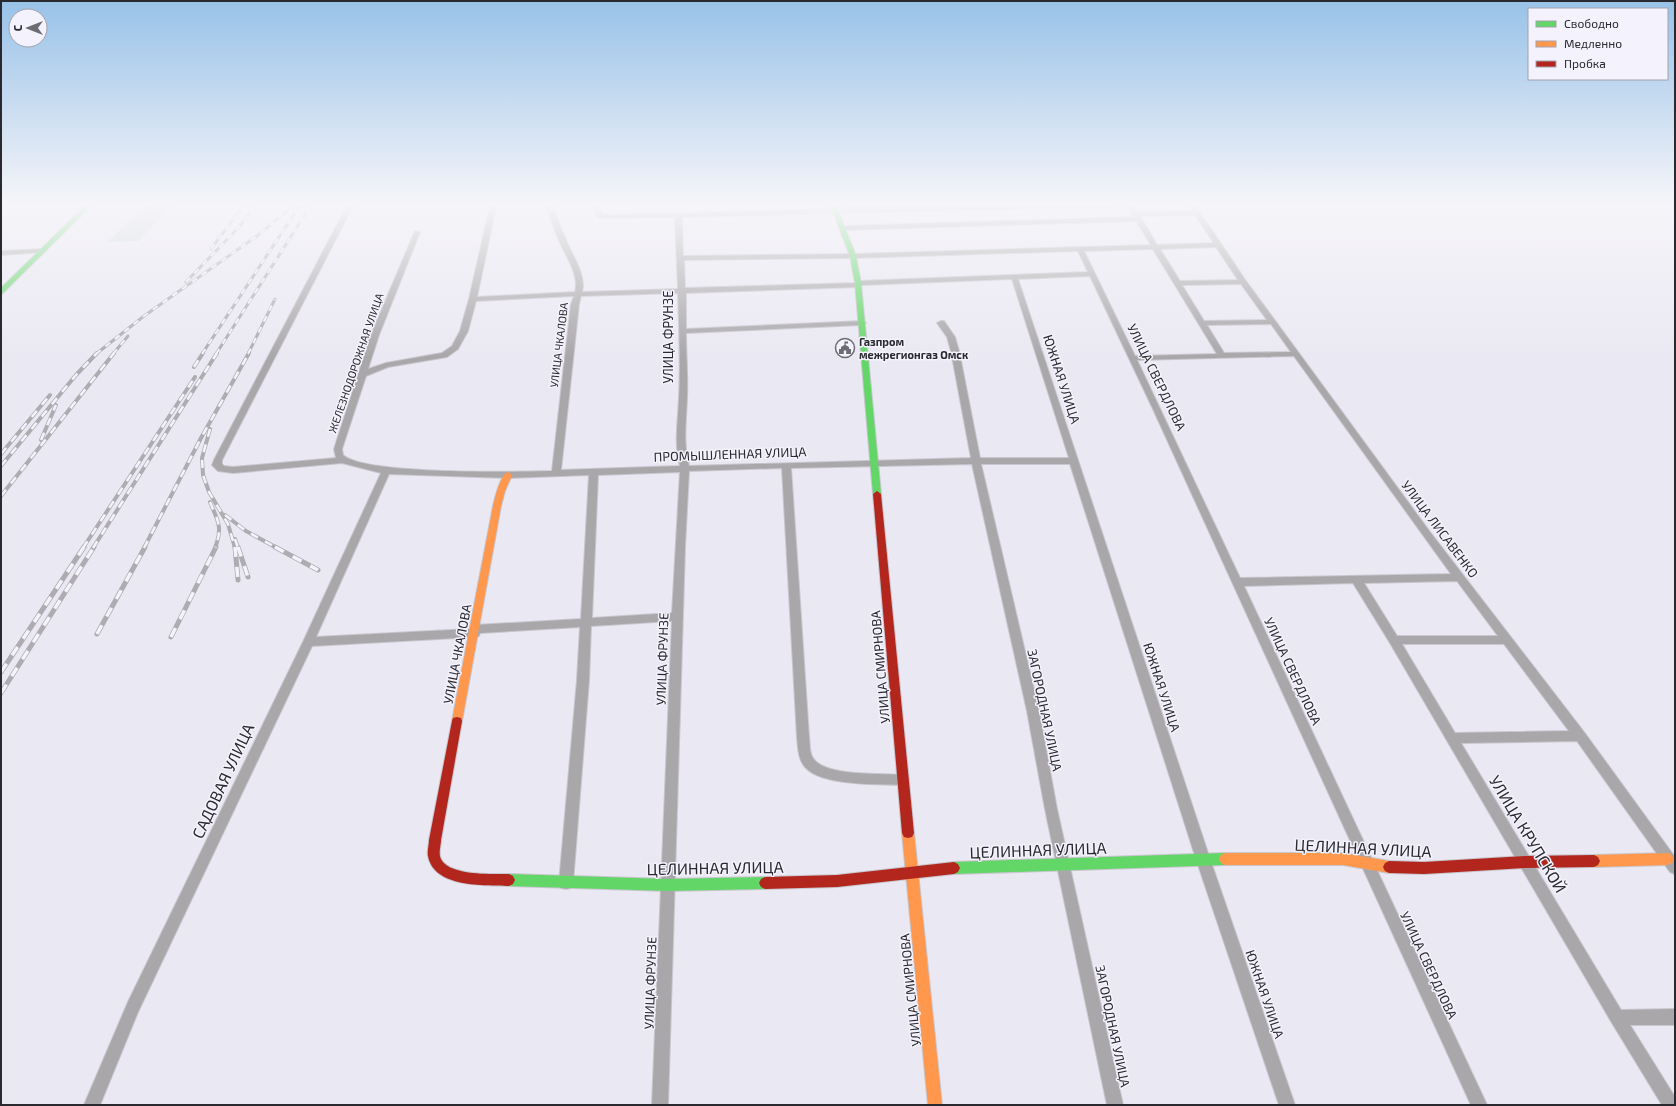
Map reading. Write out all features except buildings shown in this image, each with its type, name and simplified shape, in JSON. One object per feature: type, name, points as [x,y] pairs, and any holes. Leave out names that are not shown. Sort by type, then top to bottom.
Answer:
[{"type":"street","points":[[1,292],[40,254]]},
{"type":"street","points":[[325,254],[217,464],[221,469],[233,470],[343,460],[386,472]]},
{"type":"street","name":"ЖЕЛЕЗНОДОРОЖНАЯ УЛИЦА","points":[[343,460],[339,456],[338,449],[375,335],[409,254]]},
{"type":"street","points":[[363,374],[386,365],[436,358],[451,352],[464,331],[483,254]]},
{"type":"street","name":"УЛИЦА ЧКАЛОВА","points":[[556,472],[575,304],[579,294],[579,280],[569,254]]},
{"type":"street","name":"УЛИЦА ФРУНЗЕ","points":[[660,1105],[677,617],[685,468],[681,453],[680,431],[682,398],[681,254]]},
{"type":"street","points":[[681,258],[943,254]]},
{"type":"street","name":"УЛИЦА СВЕРДЛОВА","points":[[1082,254],[1133,358],[1479,1105]]},
{"type":"street","points":[[1159,254],[1222,356]]},
{"type":"street","name":"УЛИЦА ЛИСАВЕНКО","points":[[1223,254],[1426,534],[1580,736],[1675,868]]},
{"type":"street","name":"УЛИЦА СМИРНОВА","points":[[853,256],[858,284],[862,323],[912,872],[935,1105]]},
{"type":"street","points":[[473,299],[1091,274]]},
{"type":"street","name":"ЮЖНАЯ УЛИЦА","points":[[1014,276],[1203,859],[1287,1105]]},
{"type":"street","points":[[1178,283],[1243,282]]},
{"type":"street","points":[[1202,323],[1272,322]]},
{"type":"street","points":[[682,332],[862,323]]},
{"type":"street","name":"ЗАГОРОДНАЯ УЛИЦА","points":[[941,323],[951,337],[955,351],[976,461],[1033,711],[1051,809],[1115,1105]]},
{"type":"street","points":[[1133,358],[1297,354]]},
{"type":"street","name":"ПРОМЫШЛЕННАЯ УЛИЦА","points":[[386,472],[508,475],[556,472],[786,465],[976,461],[1075,461]]},
{"type":"street","points":[[786,465],[804,751],[808,762],[816,770],[830,775],[904,780]]},
{"type":"street","points":[[566,883],[583,680],[594,471]]},
{"type":"street","name":"САДОВАЯ УЛИЦА","points":[[92,1105],[134,1007],[308,642],[386,472]]},
{"type":"street","name":"УЛИЦА ЧКАЛОВА","points":[[436,840],[497,506],[501,491],[508,475]]},
{"type":"street","points":[[1236,582],[1460,577]]},
{"type":"street","name":"УЛИЦА КРУПСКОЙ","points":[[1356,579],[1394,640],[1617,1018],[1671,1105]]},
{"type":"street","points":[[308,642],[677,617]]},
{"type":"street","points":[[1394,640],[1508,640]]},
{"type":"street","points":[[1452,738],[1580,736]]},
{"type":"street","name":"ЦЕЛИННАЯ УЛИЦА","points":[[436,840],[434,857],[443,871],[465,878],[566,883],[668,885],[837,881],[939,869],[1203,859],[1343,859],[1366,862],[1392,868],[1424,868],[1525,862],[1668,859]]},
{"type":"street","points":[[1617,1018],[1675,1017]]},
{"type":"railway","points":[[186,282],[213,254]]},
{"type":"railway","points":[[96,354],[144,316],[232,254]]},
{"type":"railway","points":[[202,354],[268,254]]},
{"type":"railway","points":[[216,354],[280,254]]},
{"type":"railway","points":[[248,354],[275,299]]},
{"type":"railway","points":[[113,354],[128,336]]},
{"type":"railway","points":[[1,496],[114,353]]},
{"type":"railway","points":[[194,367],[203,353]]},
{"type":"railway","points":[[93,548],[217,353]]},
{"type":"railway","points":[[144,548],[201,438],[249,353]]},
{"type":"railway","points":[[1,466],[76,375],[96,354]]},
{"type":"railway","points":[[83,548],[195,377]]},
{"type":"railway","points":[[1,454],[50,395]]},
{"type":"railway","points":[[41,440],[56,405]]},
{"type":"railway","points":[[210,429],[202,458],[203,475],[209,492],[228,524],[235,548]]},
{"type":"railway","points":[[210,502],[217,519],[219,529],[219,535],[215,548]]},
{"type":"railway","points":[[225,515],[246,531],[277,548]]},
{"type":"railway","points":[[235,539],[238,548]]},
{"type":"railway","points":[[1,672],[84,547]]},
{"type":"railway","points":[[1,693],[94,547]]},
{"type":"railway","points":[[97,634],[145,547]]},
{"type":"railway","points":[[171,637],[216,547]]},
{"type":"railway","points":[[235,547],[238,580]]},
{"type":"railway","points":[[238,547],[248,577]]},
{"type":"railway","points":[[275,547],[318,570]]},
{"type":"traffic: fast","points":[[1,292],[40,254]]},
{"type":"traffic: fast","points":[[852,254],[858,283],[877,494]]},
{"type":"traffic: fast","points":[[954,868],[1225,859]]},
{"type":"traffic: fast","points":[[509,880],[668,885],[765,883]]},
{"type":"traffic: slow","points":[[457,721],[497,506],[501,491],[508,475]]},
{"type":"traffic: slow","points":[[908,833],[935,1105]]},
{"type":"traffic: slow","points":[[1225,859],[1343,859],[1389,867]]},
{"type":"traffic: slow","points":[[1594,861],[1668,859]]},
{"type":"traffic: jam","points":[[877,494],[908,833]]},
{"type":"traffic: jam","points":[[457,721],[435,840],[434,856],[437,864],[444,871],[454,875],[477,879],[509,880]]},
{"type":"traffic: jam","points":[[1389,867],[1424,868],[1525,862],[1594,861]]},
{"type":"traffic: jam","points":[[765,883],[837,881],[954,868]]},
{"type":"place","name":"Газпром межрегионгаз Омск","points":[[845,348]]}]
